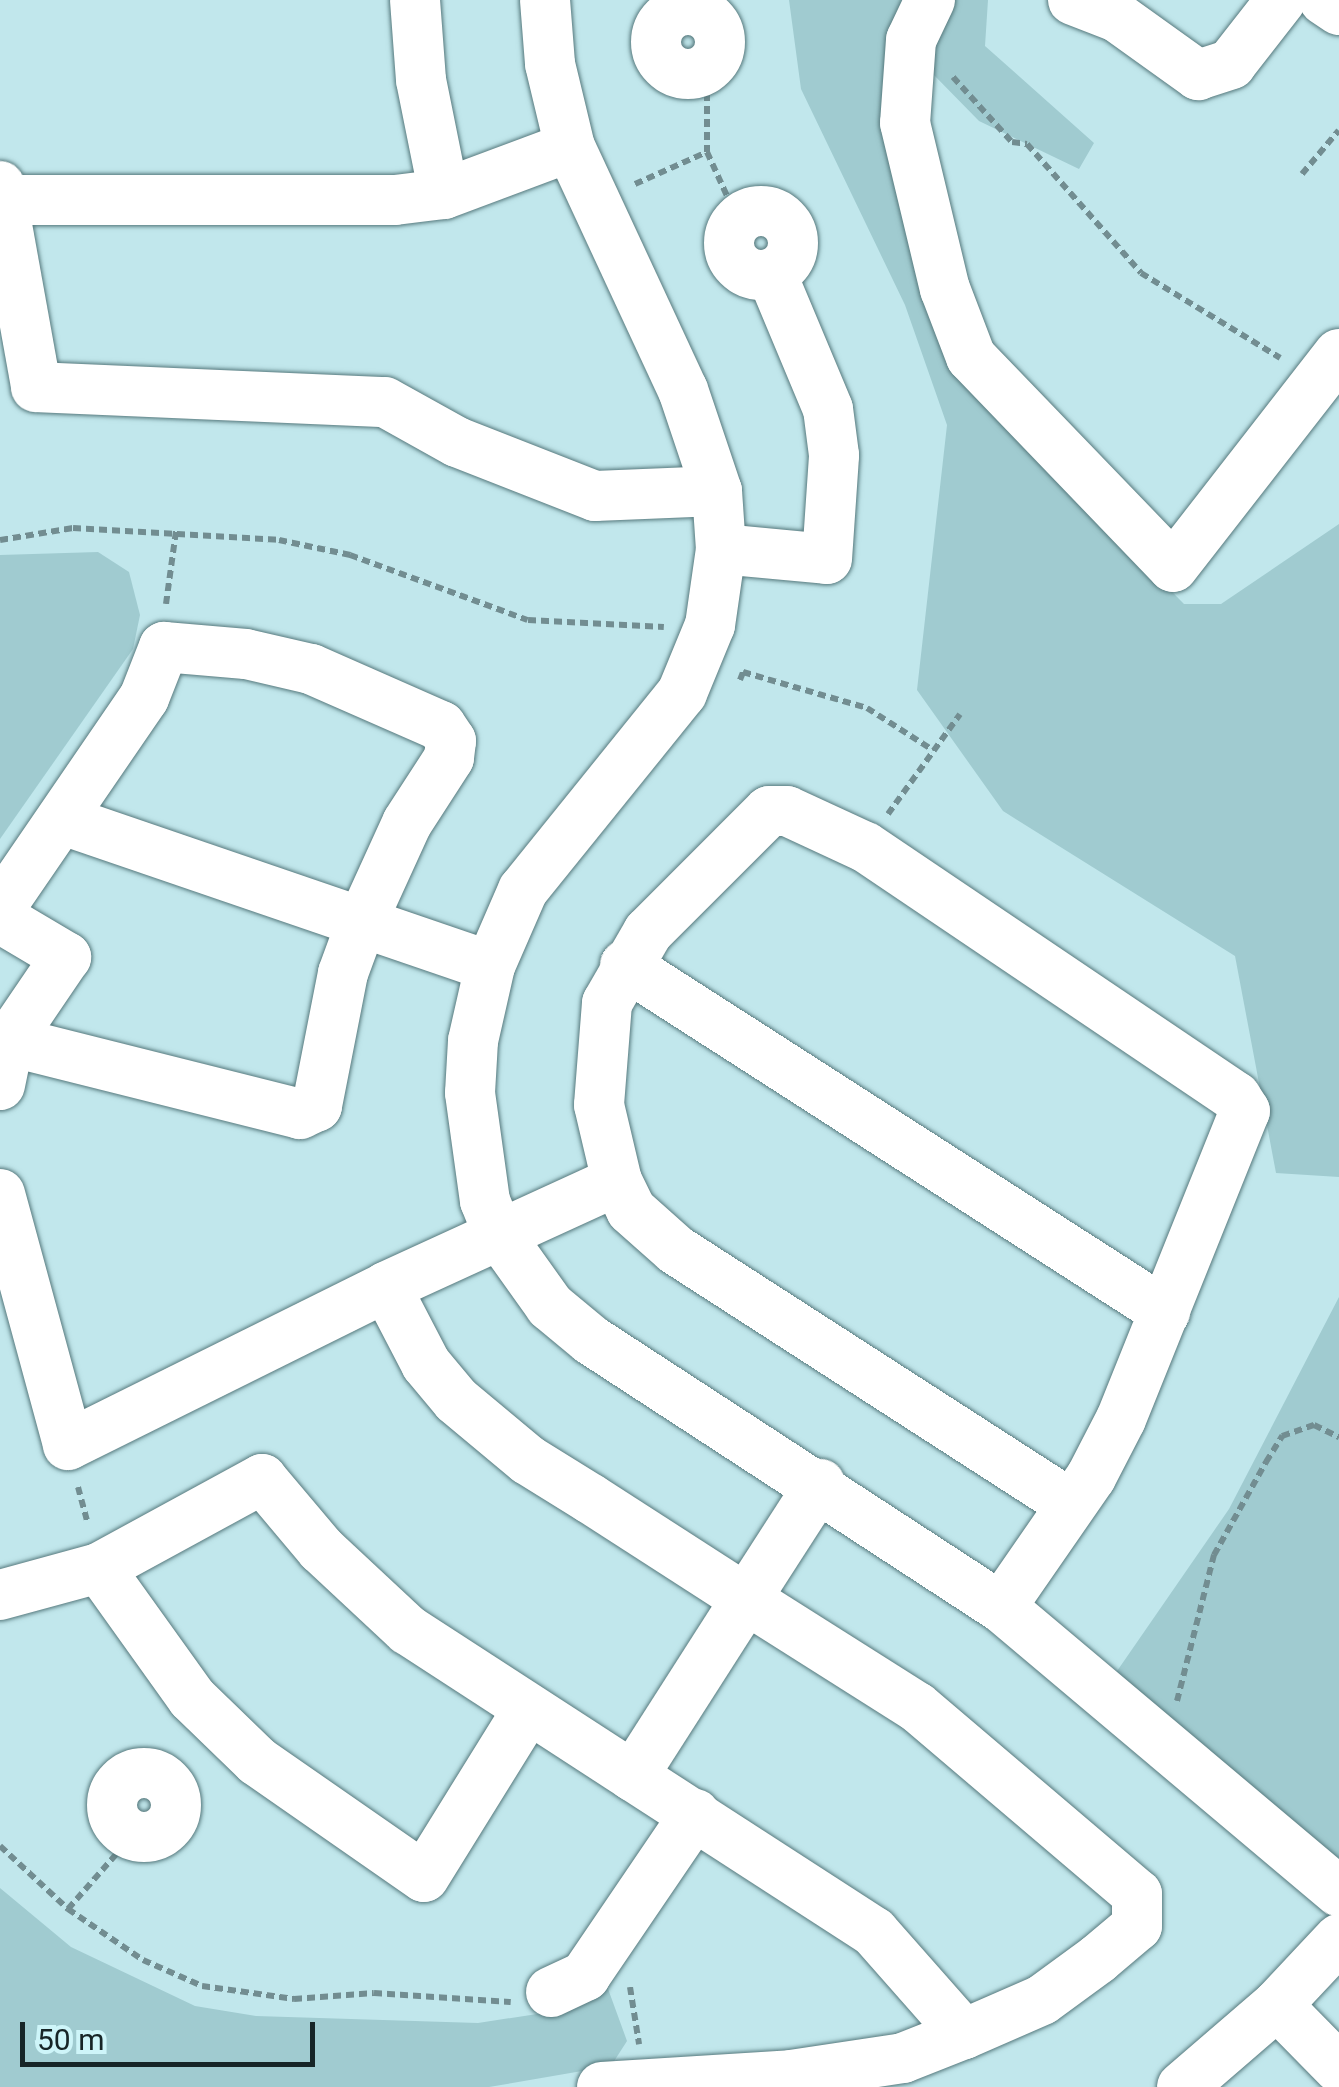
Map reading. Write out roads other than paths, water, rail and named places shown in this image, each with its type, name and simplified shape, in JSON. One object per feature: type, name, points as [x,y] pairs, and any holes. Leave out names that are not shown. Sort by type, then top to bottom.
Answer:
[{"type":"street","points":[[415,0],[421,80],[444,194]]},
{"type":"street","points":[[545,0],[550,64],[570,147],[592,204],[684,390],[717,491],[721,549],[710,625],[682,692],[523,890],[490,966],[473,1041],[470,1093],[485,1200],[498,1232],[550,1306],[592,1340],[820,1484],[1000,1607],[1339,1892]]},
{"type":"street","points":[[1072,0],[1117,16],[1198,75],[1231,64],[1282,0]]},
{"type":"street","points":[[1324,0],[1339,10]]},
{"type":"street","points":[[673,6],[694,10],[712,21],[719,50],[707,67]]},
{"type":"street","points":[[921,20],[905,124],[945,289],[971,356],[1173,567],[1331,363]]},
{"type":"street","points":[[570,147],[444,194],[395,200],[1,193],[36,387],[386,402],[457,442],[594,496],[717,491]]},
{"type":"street","points":[[721,549],[828,559],[834,455],[828,409],[771,274],[788,261],[792,231],[768,211],[738,220]]},
{"type":"street","points":[[0,908],[144,698],[164,647],[246,654],[311,670],[441,726],[450,741],[449,758],[407,823],[361,924],[344,974],[324,1090],[317,1106],[300,1114],[5,1063],[66,957],[0,918]]},
{"type":"street","points":[[1000,1607],[1070,1504],[1121,1419],[1245,1111],[1236,1097],[864,847],[787,811],[768,812],[648,932],[625,964],[600,1037],[599,1105],[617,1181],[632,1210],[676,1250],[1070,1504]]},
{"type":"street","points":[[62,820],[490,966]]},
{"type":"street","points":[[625,964],[1165,1312]]},
{"type":"street","points":[[0,1194],[68,1445],[498,1232],[617,1181]]},
{"type":"street","points":[[386,1287],[411,1340],[456,1400],[528,1460],[917,1708],[1137,1894],[1138,1926],[1042,2000],[903,2058],[791,2075],[624,2086]]},
{"type":"street","points":[[0,1595],[99,1568],[262,1478],[369,1598],[528,1710],[874,1932],[964,2034]]},
{"type":"street","points":[[633,1776],[820,1484]]},
{"type":"street","points":[[99,1568],[144,1639],[216,1722],[294,1792],[424,1877],[528,1710]]},
{"type":"street","points":[[133,1835],[154,1835],[171,1823],[176,1803],[168,1784],[216,1722]]},
{"type":"street","points":[[551,1992],[586,1976],[694,1814]]},
{"type":"street","points":[[1182,2087],[1277,2005],[1339,1939]]},
{"type":"street","points":[[1277,2005],[1339,2068]]}]
